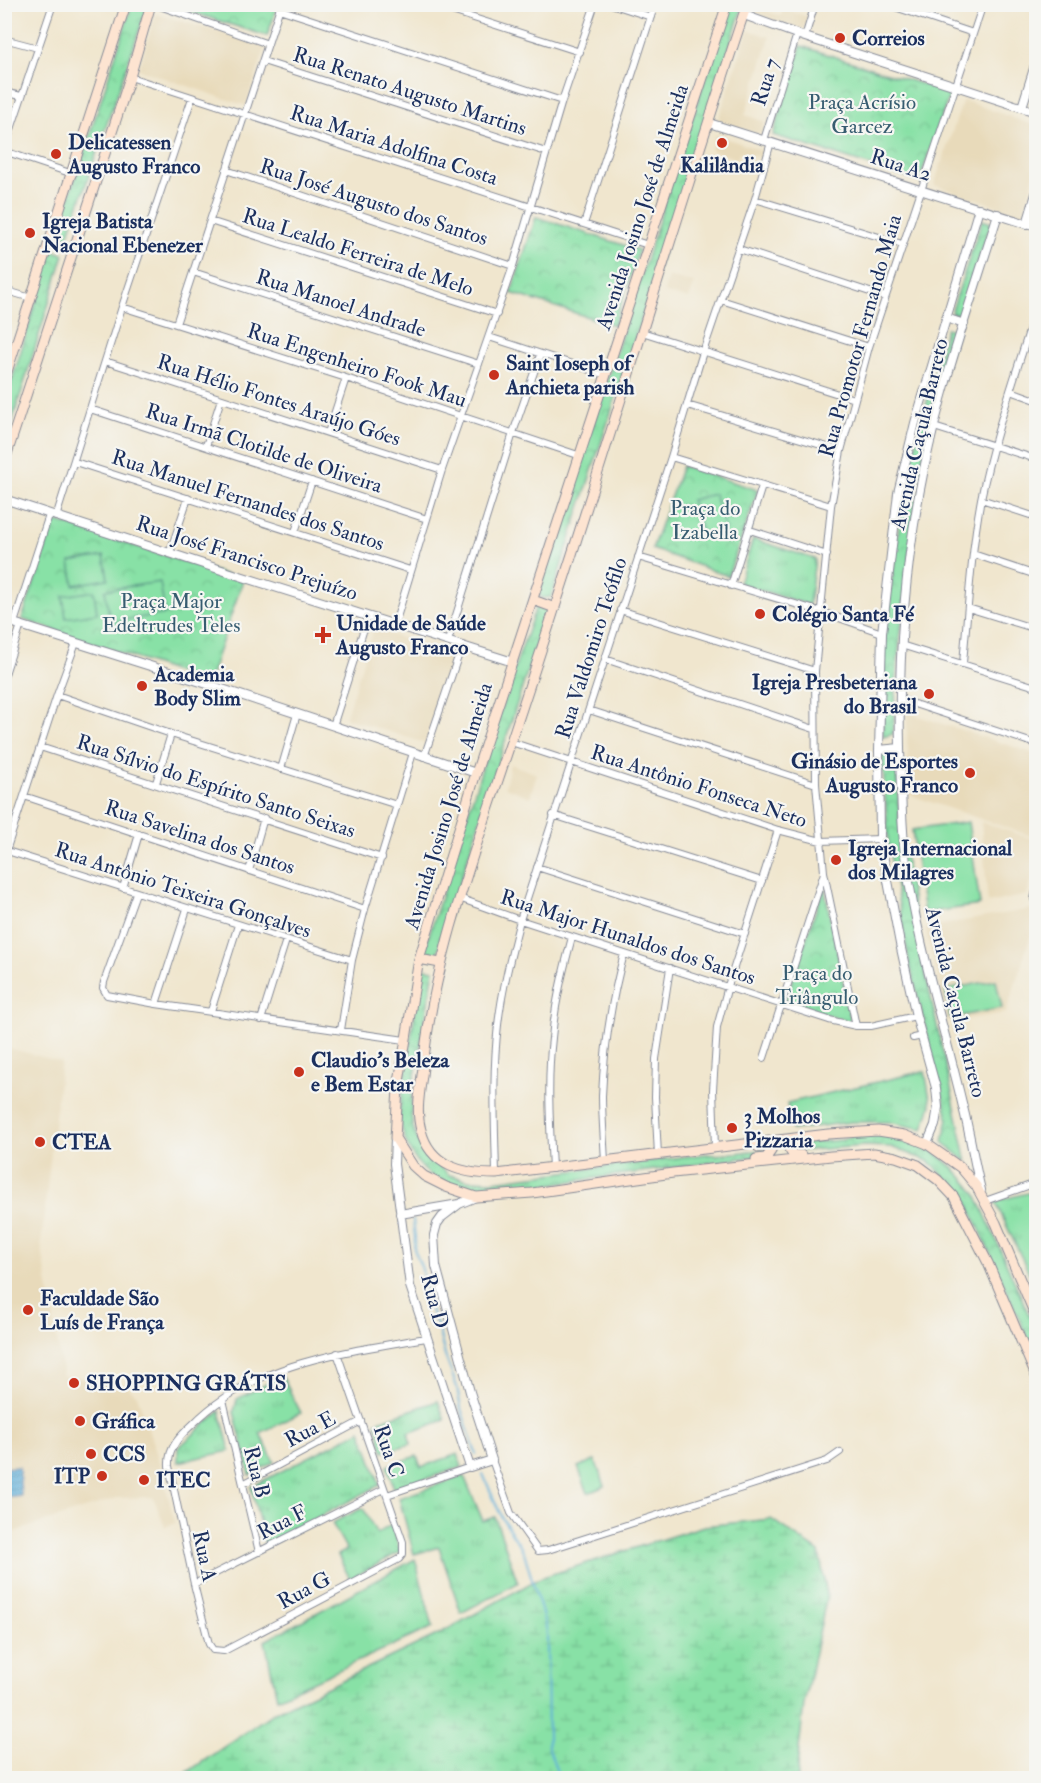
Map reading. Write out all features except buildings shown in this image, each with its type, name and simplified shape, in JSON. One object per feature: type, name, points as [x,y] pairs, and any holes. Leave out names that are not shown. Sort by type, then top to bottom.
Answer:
[{"type":"main road","points":[[4,381],[9,352],[50,244],[126,4]]},
{"type":"main road","points":[[4,463],[153,4]]},
{"type":"main road","name":"Avenida Josino José de Almeida","points":[[395,1138],[398,1088],[419,959],[476,773],[727,4]]},
{"type":"main road","name":"Avenida Josino José de Almeida","points":[[715,1148],[552,1168],[475,1174],[455,1170],[440,1161],[428,1148],[421,1130],[419,1112],[426,1038],[440,963],[459,898],[555,608],[747,4]]},
{"type":"main road","points":[[50,244],[74,251]]},
{"type":"main road","points":[[533,600],[555,608]]},
{"type":"main road","points":[[419,959],[440,963]]},
{"type":"main road","points":[[715,1148],[840,1133],[892,1132],[927,1144],[961,1168],[984,1199],[1036,1317]]},
{"type":"main road","points":[[840,1133],[828,1137],[793,1141],[789,1149],[793,1155],[837,1152],[849,1154]]},
{"type":"main road","points":[[395,1138],[413,1166],[424,1176],[446,1187],[476,1197],[532,1193],[849,1154],[874,1153],[896,1157],[918,1165],[938,1180],[954,1197],[988,1263],[1036,1376]]},
{"type":"main road","points":[[715,1148],[766,1146],[771,1151],[766,1158],[725,1162],[717,1169]]},
{"type":"street","points":[[53,4],[4,150],[73,174]]},
{"type":"street","points":[[153,4],[268,44]]},
{"type":"street","points":[[430,4],[580,51]]},
{"type":"street","points":[[395,624],[442,470],[513,266],[546,152],[595,4]]},
{"type":"street","points":[[611,4],[651,17]]},
{"type":"street","points":[[584,224],[655,4]]},
{"type":"street","name":"Rua 7","points":[[767,141],[801,35],[816,4]]},
{"type":"street","points":[[886,4],[974,33]]},
{"type":"street","name":"Rua Promotor Fernando Maia","points":[[856,1026],[824,872],[816,784],[815,671],[831,506],[841,451],[869,347],[983,4]]},
{"type":"street","points":[[176,324],[280,7],[562,101]]},
{"type":"street","points":[[744,15],[1036,112]]},
{"type":"street","points":[[4,39],[38,48]]},
{"type":"street","name":"Rua Renato Augusto Martins","points":[[263,62],[546,152]]},
{"type":"street","points":[[1022,107],[1036,62]]},
{"type":"street","name":"Rua Maria Adolfina Costa","points":[[130,77],[648,244]]},
{"type":"street","points":[[4,92],[21,96]]},
{"type":"street","points":[[4,676],[17,624],[53,516],[75,462],[122,307],[192,98]]},
{"type":"street","name":"Rua A2","points":[[710,123],[1027,224]]},
{"type":"street","name":"Rua Valdomiro Teófilo","points":[[496,1174],[495,1079],[498,1026],[502,995],[519,920],[672,457],[703,351],[755,199],[767,141]]},
{"type":"street","name":"Rua José Augusto dos Santos","points":[[226,170],[513,266]]},
{"type":"street","points":[[1036,194],[1027,224],[1036,227]]},
{"type":"street","points":[[755,199],[902,244]]},
{"type":"street","name":"Avenida Caçula Barreto","points":[[927,1144],[935,1125],[938,1107],[931,1067],[916,1016],[900,944],[880,839],[879,750],[882,633],[898,493],[915,423],[979,208]]},
{"type":"street","name":"Avenida Caçula Barreto","points":[[984,1199],[963,1107],[936,1008],[908,874],[901,800],[899,699],[901,645],[913,528],[934,427],[998,214]]},
{"type":"street","name":"Rua Lealdo Ferreira de Melo","points":[[210,222],[497,314]]},
{"type":"street","points":[[739,249],[885,297]]},
{"type":"street","name":"Rua Manoel Andrade","points":[[193,273],[479,364]]},
{"type":"street","points":[[4,290],[31,298]]},
{"type":"street","points":[[721,300],[869,347]]},
{"type":"street","name":"Rua Engenheiro Fook Mau","points":[[122,307],[581,456]]},
{"type":"street","points":[[963,663],[973,554],[981,499],[994,446],[1036,309]]},
{"type":"street","points":[[946,318],[964,324]]},
{"type":"street","points":[[642,332],[854,399]]},
{"type":"street","points":[[489,337],[606,375]]},
{"type":"street","points":[[1027,339],[1036,342]]},
{"type":"street","points":[[448,641],[513,433],[540,355]]},
{"type":"street","name":"Rua Hélio Fontes Araújo Góes","points":[[105,361],[442,470]]},
{"type":"street","points":[[328,433],[346,378]]},
{"type":"street","points":[[1011,391],[1036,400]]},
{"type":"street","points":[[206,446],[221,399]]},
{"type":"street","points":[[687,405],[841,451]]},
{"type":"street","name":"Rua Irmã Clotilde de Oliveira","points":[[90,409],[427,519]]},
{"type":"street","points":[[934,427],[1036,459]]},
{"type":"street","points":[[672,457],[831,506]]},
{"type":"street","name":"Rua Manuel Fernandes dos Santos","points":[[75,462],[410,570]]},
{"type":"street","points":[[295,532],[312,481]]},
{"type":"street","points":[[731,586],[762,486]]},
{"type":"street","points":[[170,552],[188,498]]},
{"type":"street","name":"Rua José Francisco Prejuízo","points":[[4,499],[513,662]]},
{"type":"street","points":[[981,499],[1036,517]]},
{"type":"street","points":[[750,530],[827,555]]},
{"type":"street","points":[[973,554],[1036,575]]},
{"type":"street","points":[[638,557],[822,612],[882,633]]},
{"type":"street","points":[[968,608],[1036,629]]},
{"type":"street","points":[[620,610],[815,671]]},
{"type":"street","points":[[333,726],[368,616]]},
{"type":"street","points":[[4,620],[476,773]]},
{"type":"street","points":[[5,851],[76,643]]},
{"type":"street","points":[[424,757],[462,645]]},
{"type":"street","points":[[901,645],[1036,687]]},
{"type":"street","points":[[605,659],[814,729]]},
{"type":"street","points":[[57,695],[171,734],[397,805]]},
{"type":"street","points":[[899,699],[1036,744]]},
{"type":"street","points":[[589,710],[816,784]]},
{"type":"street","points":[[280,769],[297,714]]},
{"type":"street","points":[[156,783],[171,734]]},
{"type":"street","name":"Rua Antônio Fonseca Neto","points":[[511,742],[778,830],[820,841],[880,839]]},
{"type":"street","name":"Rua Sílvio do Espírito Santo Seixas","points":[[40,747],[382,858]]},
{"type":"street","points":[[879,750],[900,748]]},
{"type":"street","points":[[341,1030],[352,960],[365,909],[413,753]]},
{"type":"street","name":"Rua Savelina dos Santos","points":[[24,796],[365,909]]},
{"type":"street","points":[[553,815],[762,881]]},
{"type":"street","points":[[249,871],[264,818]]},
{"type":"street","points":[[715,1148],[713,1063],[717,1027],[778,830]]},
{"type":"street","points":[[123,888],[139,834]]},
{"type":"street","name":"Rua Antônio Teixeira Gonçalves","points":[[5,851],[352,960]]},
{"type":"street","points":[[537,867],[745,934]]},
{"type":"street","points":[[764,1058],[824,872]]},
{"type":"street","points":[[1036,891],[1034,899],[1036,900]]},
{"type":"street","points":[[136,893],[104,982],[103,988],[107,995],[156,1005],[405,1040]]},
{"type":"street","name":"Rua Major Hunaldos dos Santos","points":[[459,898],[624,954],[856,1026]]},
{"type":"street","points":[[156,1005],[187,909]]},
{"type":"street","points":[[211,1011],[238,925]]},
{"type":"street","points":[[552,1168],[549,1083],[552,1039],[559,984],[572,937]]},
{"type":"street","points":[[261,1020],[285,940]]},
{"type":"street","points":[[605,1162],[602,1099],[605,1048],[614,993],[624,954]]},
{"type":"street","points":[[658,1155],[656,1059],[670,968]]},
{"type":"street","points":[[856,1026],[871,1026],[916,1016]]},
{"type":"street","points":[[913,1038],[922,1036]]},
{"type":"street","name":"Rua D","points":[[395,1138],[394,1164],[410,1286],[470,1467]]},
{"type":"street","points":[[984,1199],[1036,1183]]},
{"type":"street","points":[[400,1214],[459,1204],[476,1197]]},
{"type":"street","points":[[459,1204],[442,1217],[437,1224],[434,1235],[436,1266],[470,1392],[492,1460],[511,1513],[538,1551],[826,1461],[840,1452]]},
{"type":"street","points":[[223,1400],[272,1373],[306,1360],[426,1338]]},
{"type":"street","name":"Rua C","points":[[337,1353],[403,1542],[403,1554],[399,1558]]},
{"type":"street","name":"Rua A","points":[[223,1400],[201,1415],[172,1446],[168,1456],[194,1584],[209,1644],[213,1650],[224,1651]]},
{"type":"street","name":"Rua B","points":[[223,1400],[260,1552]]},
{"type":"street","name":"Rua E","points":[[243,1484],[361,1421]]},
{"type":"street","points":[[470,1467],[492,1460]]},
{"type":"street","name":"Rua F","points":[[194,1584],[386,1492],[470,1467]]},
{"type":"street","name":"Rua G","points":[[224,1651],[399,1558]]},
{"type":"shaded area","points":[[758,8],[781,16],[784,9],[809,17],[803,30],[756,13]]},
{"type":"shaded area","points":[[156,14],[266,46],[246,106],[138,69]]},
{"type":"shaded area","points":[[748,30],[770,37],[745,115],[765,122],[761,134],[718,120]]},
{"type":"shaded area","points":[[963,100],[1036,126],[1036,170],[1023,215],[934,185]]},
{"type":"shaded area","points":[[715,135],[764,151],[762,158],[740,152],[737,159],[711,150]]},
{"type":"shaded area","points":[[668,276],[694,283],[689,299],[664,292]]},
{"type":"shaded area","points":[[374,629],[454,655],[425,743],[345,718]]},
{"type":"shaded area","points":[[906,712],[1036,754],[1036,838],[910,795]]},
{"type":"shaded area","points":[[510,764],[537,774],[530,797],[505,787]]},
{"type":"shaded area","points":[[981,822],[1036,840],[1036,868],[1027,895],[988,903]]},
{"type":"shaded area","points":[[1036,908],[1036,919],[1006,1013],[948,1022],[925,928]]},
{"type":"shaded area","name":"Faculdade São Luís de França","points":[[5,1047],[61,1062],[41,1243],[63,1376],[124,1384],[137,1395],[159,1461],[175,1523],[165,1527],[153,1497],[117,1498],[5,1535]]},
{"type":"green space","points":[[166,4],[278,5],[267,36]]},
{"type":"green space","points":[[132,5],[148,5],[67,239],[60,238],[57,234]]},
{"type":"green space","points":[[729,5],[743,5],[551,597],[542,598],[538,593]]},
{"type":"green space","name":"Praça Acrísio Garcez","points":[[801,46],[950,93],[919,181],[773,135]]},
{"type":"green space","points":[[536,217],[639,250],[614,325],[511,293]]},
{"type":"green space","points":[[982,220],[991,223],[960,315],[951,313]]},
{"type":"green space","points":[[54,251],[64,254],[5,445],[5,403],[51,253]]},
{"type":"green space","points":[[946,328],[957,331],[932,405],[915,504],[898,656],[893,734],[883,737],[884,643],[903,495]]},
{"type":"green space","name":"Praça do Izabella","points":[[682,466],[758,490],[728,576],[652,549]]},
{"type":"green space","points":[[714,494],[725,529],[704,537],[691,500]]},
{"type":"green space","name":"Praça Major Edeltrudes Teles","points":[[55,521],[243,580],[208,683],[22,619]]},
{"type":"green space","points":[[753,539],[815,559],[809,605],[739,583]]},
{"type":"green space","points":[[104,556],[108,579],[74,585],[70,562]]},
{"type":"green space","points":[[160,582],[165,614],[110,622],[105,590]]},
{"type":"green space","points":[[94,591],[97,613],[66,618],[63,596]]},
{"type":"green space","points":[[536,607],[546,611],[545,616],[436,957],[431,959],[424,951],[508,687]]},
{"type":"green space","points":[[897,752],[899,822],[923,962],[967,1162],[943,1142],[948,1118],[909,961],[889,849],[882,753]]},
{"type":"green space","points":[[968,822],[980,905],[924,913],[912,830]]},
{"type":"green space","name":"Praça do Triângulo","points":[[824,886],[851,1022],[785,1002]]},
{"type":"green space","points":[[422,968],[434,970],[412,1092],[411,1115],[414,1132],[421,1147],[449,1175],[468,1180],[493,1181],[706,1154],[764,1150],[765,1155],[491,1192],[456,1187],[441,1181],[418,1163],[403,1134],[399,1115]]},
{"type":"green space","points":[[996,980],[1002,1008],[950,1018],[945,990]]},
{"type":"green space","points":[[925,1071],[931,1105],[923,1129],[888,1122],[852,1122],[792,1130],[787,1103]]},
{"type":"green space","points":[[858,1133],[896,1137],[925,1147],[951,1165],[976,1194],[1036,1331],[1036,1357],[964,1194],[928,1161],[891,1147],[865,1146],[796,1151],[795,1144],[842,1140]]},
{"type":"green space","points":[[1036,1191],[1036,1288],[995,1201]]},
{"type":"green space","points":[[282,1376],[301,1413],[260,1433],[274,1462],[250,1475],[234,1412],[237,1399]]},
{"type":"green space","points":[[438,1401],[445,1420],[408,1433],[411,1444],[383,1452],[376,1422]]},
{"type":"green space","points":[[220,1411],[230,1451],[178,1462],[178,1448]]},
{"type":"green space","points":[[361,1430],[380,1485],[265,1545],[251,1487]]},
{"type":"green space","points":[[458,1454],[462,1467],[394,1489],[387,1466],[417,1456],[421,1467]]},
{"type":"green space","points":[[595,1460],[605,1486],[588,1493],[578,1467]]},
{"type":"green space","points":[[464,1476],[483,1521],[495,1517],[518,1583],[461,1613],[439,1547],[414,1554],[399,1498]]},
{"type":"green space","points":[[363,1508],[377,1534],[392,1524],[400,1552],[350,1579],[338,1555],[347,1550],[332,1523]]},
{"type":"green space","points":[[771,1519],[819,1552],[827,1595],[804,1704],[797,1767],[798,1778],[179,1778],[273,1713],[437,1635],[540,1578],[704,1526]]},
{"type":"green space","points":[[415,1559],[433,1627],[277,1698],[265,1641]]},
{"type":"water","points":[[19,1467],[21,1496],[5,1498],[5,1468]]},
{"type":"waterway","points":[[413,1220],[414,1249],[422,1269],[426,1301],[437,1324],[476,1454]]},
{"type":"waterway","points":[[483,1474],[502,1518],[524,1552],[547,1631],[548,1746],[559,1778]]},
{"type":"place","name":"Correios","points":[[840,38]]},
{"type":"place","name":"Kalilândia","points":[[722,143]]},
{"type":"place","name":"Delicatessen Augusto Franco","points":[[56,154]]},
{"type":"place","name":"Igreja Batista Nacional Ebenezer","points":[[30,233]]},
{"type":"place","name":"Saint Ioseph of Anchieta parish","points":[[494,375]]},
{"type":"place","name":"Colégio Santa Fé","points":[[760,614]]},
{"type":"place","name":"Unidade de Saúde Augusto Franco","points":[[323,635]]},
{"type":"place","name":"Academia Body Slim","points":[[142,686]]},
{"type":"place","name":"Igreja Presbeteriana do Brasil","points":[[929,694]]},
{"type":"place","name":"Ginásio de Esportes Augusto Franco","points":[[970,773]]},
{"type":"place","name":"Igreja Internacional dos Milagres","points":[[836,860]]},
{"type":"place","name":"Claudio's Beleza e Bem Estar","points":[[299,1072]]},
{"type":"place","name":"3 Molhos Pizzaria","points":[[732,1128]]},
{"type":"place","name":"CTEA","points":[[40,1142]]},
{"type":"place","name":"Faculdade São Luís de França","points":[[28,1310]]},
{"type":"place","name":"SHOPPING GRÁTIS","points":[[74,1383]]},
{"type":"place","name":"Gráfica","points":[[80,1421]]},
{"type":"place","name":"CCS","points":[[91,1454]]},
{"type":"place","name":"ITP","points":[[102,1476]]},
{"type":"place","name":"ITEC","points":[[144,1480]]}]
